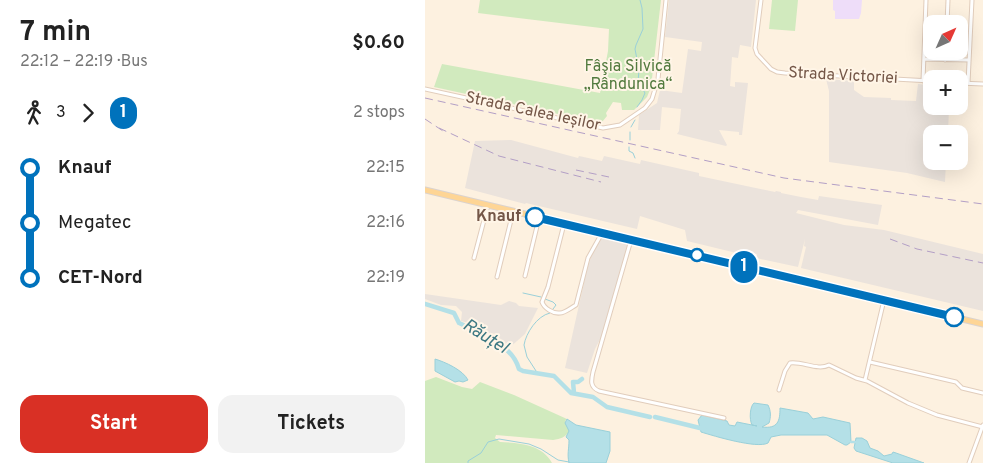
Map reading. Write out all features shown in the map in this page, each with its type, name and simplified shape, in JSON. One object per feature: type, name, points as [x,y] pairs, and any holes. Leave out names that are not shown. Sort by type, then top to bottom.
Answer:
[{"type":"main road","points":[[425,190],[983,324]]},
{"type":"street","name":"Strada Calea Ieșilor","points":[[425,89],[603,128],[620,125],[645,108],[654,95],[658,79],[667,0]]},
{"type":"street","name":"Strada Victoriei","points":[[761,0],[755,48],[757,54],[773,70],[785,73],[923,81]]},
{"type":"street","points":[[925,15],[926,0]]},
{"type":"street","points":[[947,15],[948,0]]},
{"type":"street","points":[[972,0],[969,83],[983,84]]},
{"type":"street","points":[[474,258],[488,206]]},
{"type":"street","points":[[497,277],[513,212]]},
{"type":"street","points":[[525,276],[539,218]]},
{"type":"street","points":[[564,224],[549,287],[542,302],[547,309],[560,314],[576,304],[588,258],[602,233]]},
{"type":"street","points":[[631,240],[593,372],[592,387],[599,391],[724,418]]},
{"type":"street","points":[[865,380],[884,299]]},
{"type":"street","points":[[779,390],[785,371],[792,362],[821,368],[829,365],[856,378],[865,380],[908,403],[937,415],[983,426],[969,463]]},
{"type":"street","points":[[870,362],[954,382],[962,388],[983,393]]},
{"type":"shaded area","points":[[669,0],[756,0],[751,47],[740,45],[738,58],[732,57],[730,86],[735,87],[735,82],[748,83],[742,135],[739,135],[739,132],[719,130],[726,146],[677,134],[679,131],[681,109],[662,107],[660,130],[638,130],[639,115],[657,103],[660,90],[682,93],[688,49],[701,51],[702,42],[665,37]]},
{"type":"shaded area","points":[[833,0],[862,0],[859,19],[835,19]]},
{"type":"shaded area","points":[[826,79],[854,81],[854,90],[864,97],[916,101],[918,84],[923,84],[923,115],[949,115],[948,125],[923,125],[923,170],[946,170],[945,182],[907,173],[829,162],[829,91]]},
{"type":"shaded area","points":[[511,140],[578,158],[579,156],[602,161],[604,156],[640,164],[641,160],[699,173],[699,176],[801,197],[818,200],[819,196],[882,205],[878,225],[798,210],[796,213],[844,225],[884,230],[983,254],[983,311],[801,268],[806,247],[804,246],[805,239],[798,267],[756,258],[757,254],[751,253],[749,256],[687,241],[685,230],[640,216],[637,229],[525,204],[465,188],[475,141]]},
{"type":"shaded area","points":[[602,233],[631,240],[606,328],[595,349],[587,373],[565,368],[587,269]]},
{"type":"shaded area","points":[[425,294],[501,305],[509,301],[519,306],[538,308],[525,334],[509,348],[496,334],[490,333],[488,335],[469,323],[461,321],[462,312],[456,306],[441,305],[425,299]]},
{"type":"green space","name":"Fâşia Silvică „Rândunica“","points":[[480,0],[661,0],[651,87],[647,97],[634,110],[622,110],[621,103],[613,102],[602,122],[434,87],[442,64],[600,93],[608,51],[609,29],[478,13]]},
{"type":"green space","points":[[772,0],[798,0],[795,31],[769,29]]},
{"type":"green space","points":[[436,377],[472,389],[480,382],[514,395],[567,419],[565,421],[570,431],[563,437],[553,440],[496,435],[495,438],[500,442],[522,444],[536,448],[548,457],[552,463],[425,463],[425,381]]},
{"type":"water","points":[[435,359],[449,364],[466,376],[468,380],[455,382],[435,371]]},
{"type":"water","points":[[754,403],[768,405],[769,407],[769,423],[762,427],[772,427],[777,423],[780,408],[808,413],[813,419],[823,417],[850,423],[851,442],[845,445],[827,435],[781,435],[771,437],[768,443],[755,444],[701,432],[698,420],[702,415],[727,421],[729,425],[735,426],[737,422],[752,425],[750,419]]},
{"type":"water","points":[[567,419],[576,425],[610,432],[610,451],[606,463],[569,463],[569,440],[566,437],[569,431],[565,423]]},
{"type":"water","points":[[856,438],[862,438],[867,441],[870,448],[884,456],[893,452],[924,463],[893,463],[856,451],[854,448]]},
{"type":"waterway","points":[[637,107],[645,93],[638,82],[639,70],[635,49],[643,29],[640,0]]},
{"type":"waterway","points":[[631,127],[635,120]]},
{"type":"waterway","points":[[630,132],[630,140]]},
{"type":"waterway","points":[[629,147],[629,151],[633,153],[635,158]]},
{"type":"waterway","points":[[523,293],[541,297]]},
{"type":"waterway","points":[[538,374],[527,357],[524,345],[527,335],[533,326],[537,321],[550,313],[556,305],[545,299]]},
{"type":"waterway","name":"Răuțel","points":[[425,304],[454,313],[459,323],[508,351],[519,369],[554,376],[571,393],[593,397],[607,407],[650,417]]},
{"type":"waterway","points":[[574,393],[573,382],[578,382],[582,379]]},
{"type":"waterway","name":"Răuțel","points":[[655,417],[704,429]]},
{"type":"waterway","points":[[468,463],[468,461],[481,453],[488,442],[499,439],[529,444],[558,460],[569,462]]},
{"type":"railway","points":[[425,98],[784,178],[983,204]]},
{"type":"railway","points":[[425,119],[443,131]]},
{"type":"railway","points":[[439,128],[499,156],[601,182]]},
{"type":"railway","points":[[576,170],[609,177]]},
{"type":"railway","points":[[890,239],[917,249],[983,263]]},
{"type":"bus line","name":"1","points":[[535,217],[954,317]]},
{"type":"place","name":"Knauf","points":[[535,217]]}]
